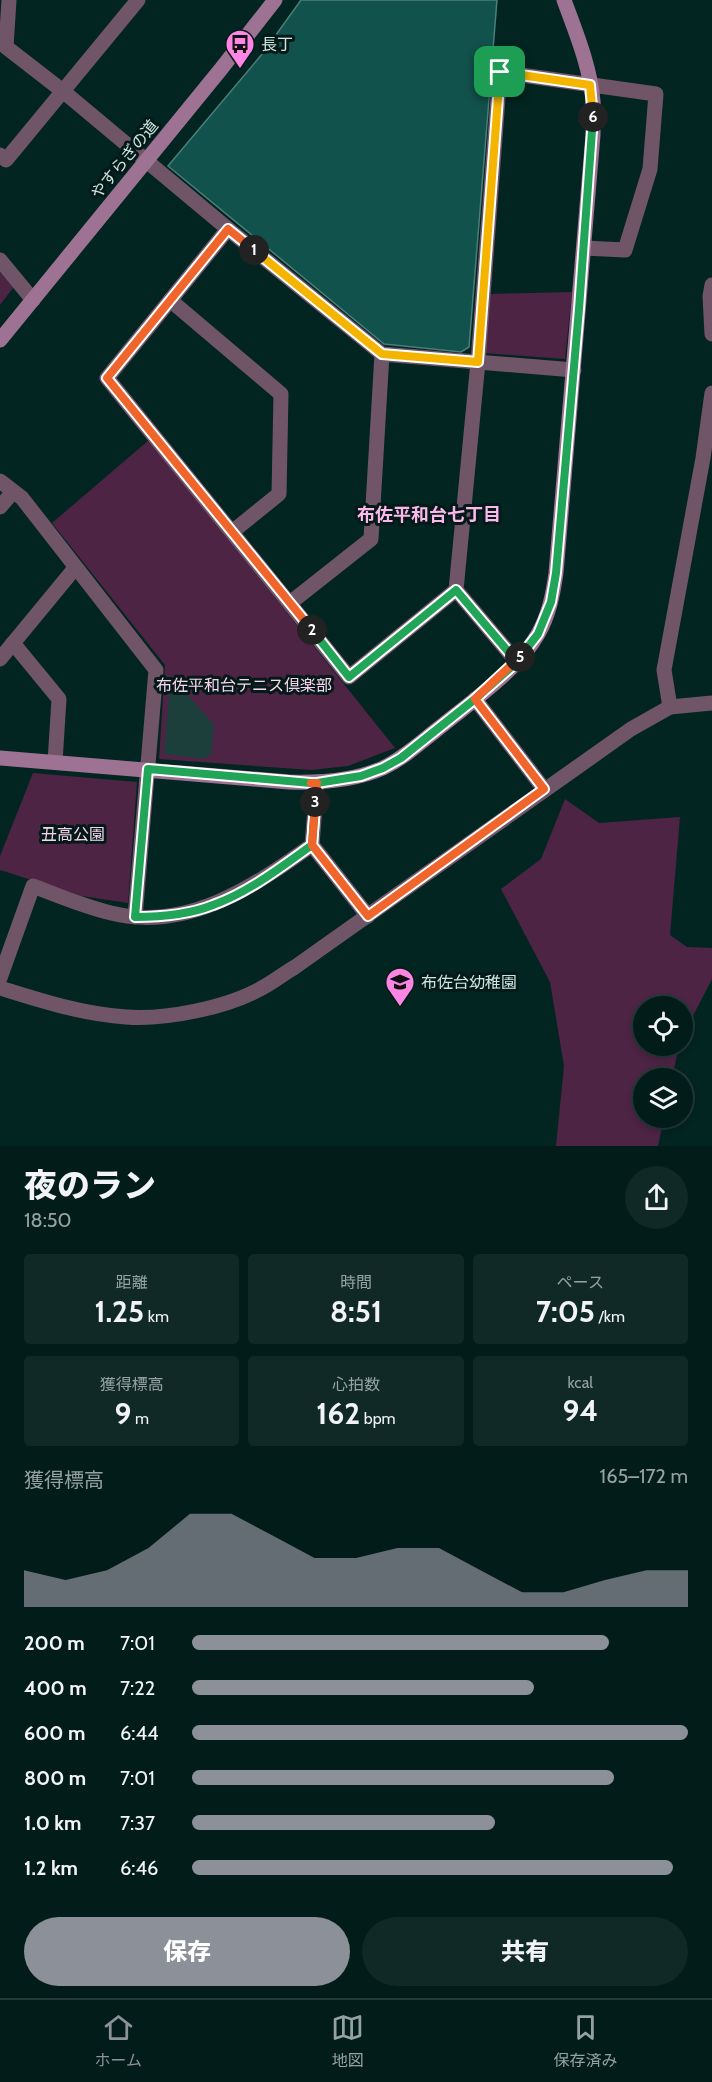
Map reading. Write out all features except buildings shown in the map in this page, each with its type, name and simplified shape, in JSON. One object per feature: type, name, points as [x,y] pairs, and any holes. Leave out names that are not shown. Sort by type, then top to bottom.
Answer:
[{"type":"street","points":[[9,0],[6,47],[64,92],[382,354],[574,370]]},
{"type":"street","points":[[0,155],[6,160],[138,0]]},
{"type":"street","name":"やすらぎの道","points":[[0,340],[275,0]]},
{"type":"street","points":[[0,758],[289,782],[317,783],[361,776],[401,758],[475,699],[517,662],[538,634],[551,602],[556,573],[593,135],[593,102],[590,85],[581,46],[564,0]]},
{"type":"street","points":[[228,229],[107,378],[349,677],[456,590],[478,362],[500,72],[656,94],[650,169],[625,250],[584,248]]},
{"type":"street","points":[[0,260],[33,300]]},
{"type":"street","points":[[712,285],[710,296],[712,334]]},
{"type":"street","points":[[170,300],[281,394],[279,494],[232,532]]},
{"type":"street","points":[[290,603],[371,539],[382,354]]},
{"type":"street","points":[[670,707],[664,670],[712,393]]},
{"type":"street","points":[[0,481],[22,498],[156,670],[135,917]]},
{"type":"street","points":[[0,507],[13,492]]},
{"type":"street","points":[[0,659],[75,568]]},
{"type":"street","points":[[456,590],[517,662]]},
{"type":"street","points":[[13,643],[59,699],[55,762]]},
{"type":"street","points":[[475,699],[544,789]]},
{"type":"street","points":[[0,988],[47,1003],[126,1017],[191,1012],[227,1003],[259,990],[368,916],[631,729],[670,707],[712,703]]},
{"type":"street","points":[[317,783],[312,845],[368,916]]},
{"type":"street","points":[[0,978],[33,886],[112,914],[160,917],[213,906],[268,876],[312,845]]},
{"type":"green space","points":[[0,272],[13,288],[0,305]]},
{"type":"green space","points":[[572,292],[565,359],[483,353],[488,294]]},
{"type":"green space","name":"布佐平和台テニス倶楽部","points":[[149,440],[395,748],[348,766],[311,770],[159,759],[165,665],[52,523]]},
{"type":"green space","name":"丑高公園","points":[[33,773],[137,782],[128,903],[82,896],[0,870],[0,856]]},
{"type":"green space","points":[[565,799],[599,823],[680,817],[670,935],[687,947],[712,948],[712,979],[693,1016],[693,996],[633,996],[633,1056],[677,1056],[674,1068],[633,1068],[633,1128],[662,1128],[658,1146],[556,1146],[564,1066],[550,982],[501,889],[541,859]]},
{"type":"shaded area","points":[[301,0],[497,0],[469,347],[461,352],[384,344],[168,166],[263,53]]},
{"type":"place","name":"長丁","points":[[240,70]]},
{"type":"place","name":"布佐台幼稚園","points":[[400,1008]]},
{"type":"district","name":"布佐平和台七丁目","points":[[429,515]]},
{"type":"route","points":[[500,72],[478,362],[382,354],[228,229],[107,378],[349,677],[456,590],[517,662],[401,758],[361,776],[317,783],[312,845],[268,876],[213,906],[160,917],[135,917],[148,769],[317,783],[312,845],[368,916],[544,789],[475,699],[517,662],[538,634],[551,602],[556,573],[574,370],[593,135],[593,102],[590,85],[500,72]]}]
